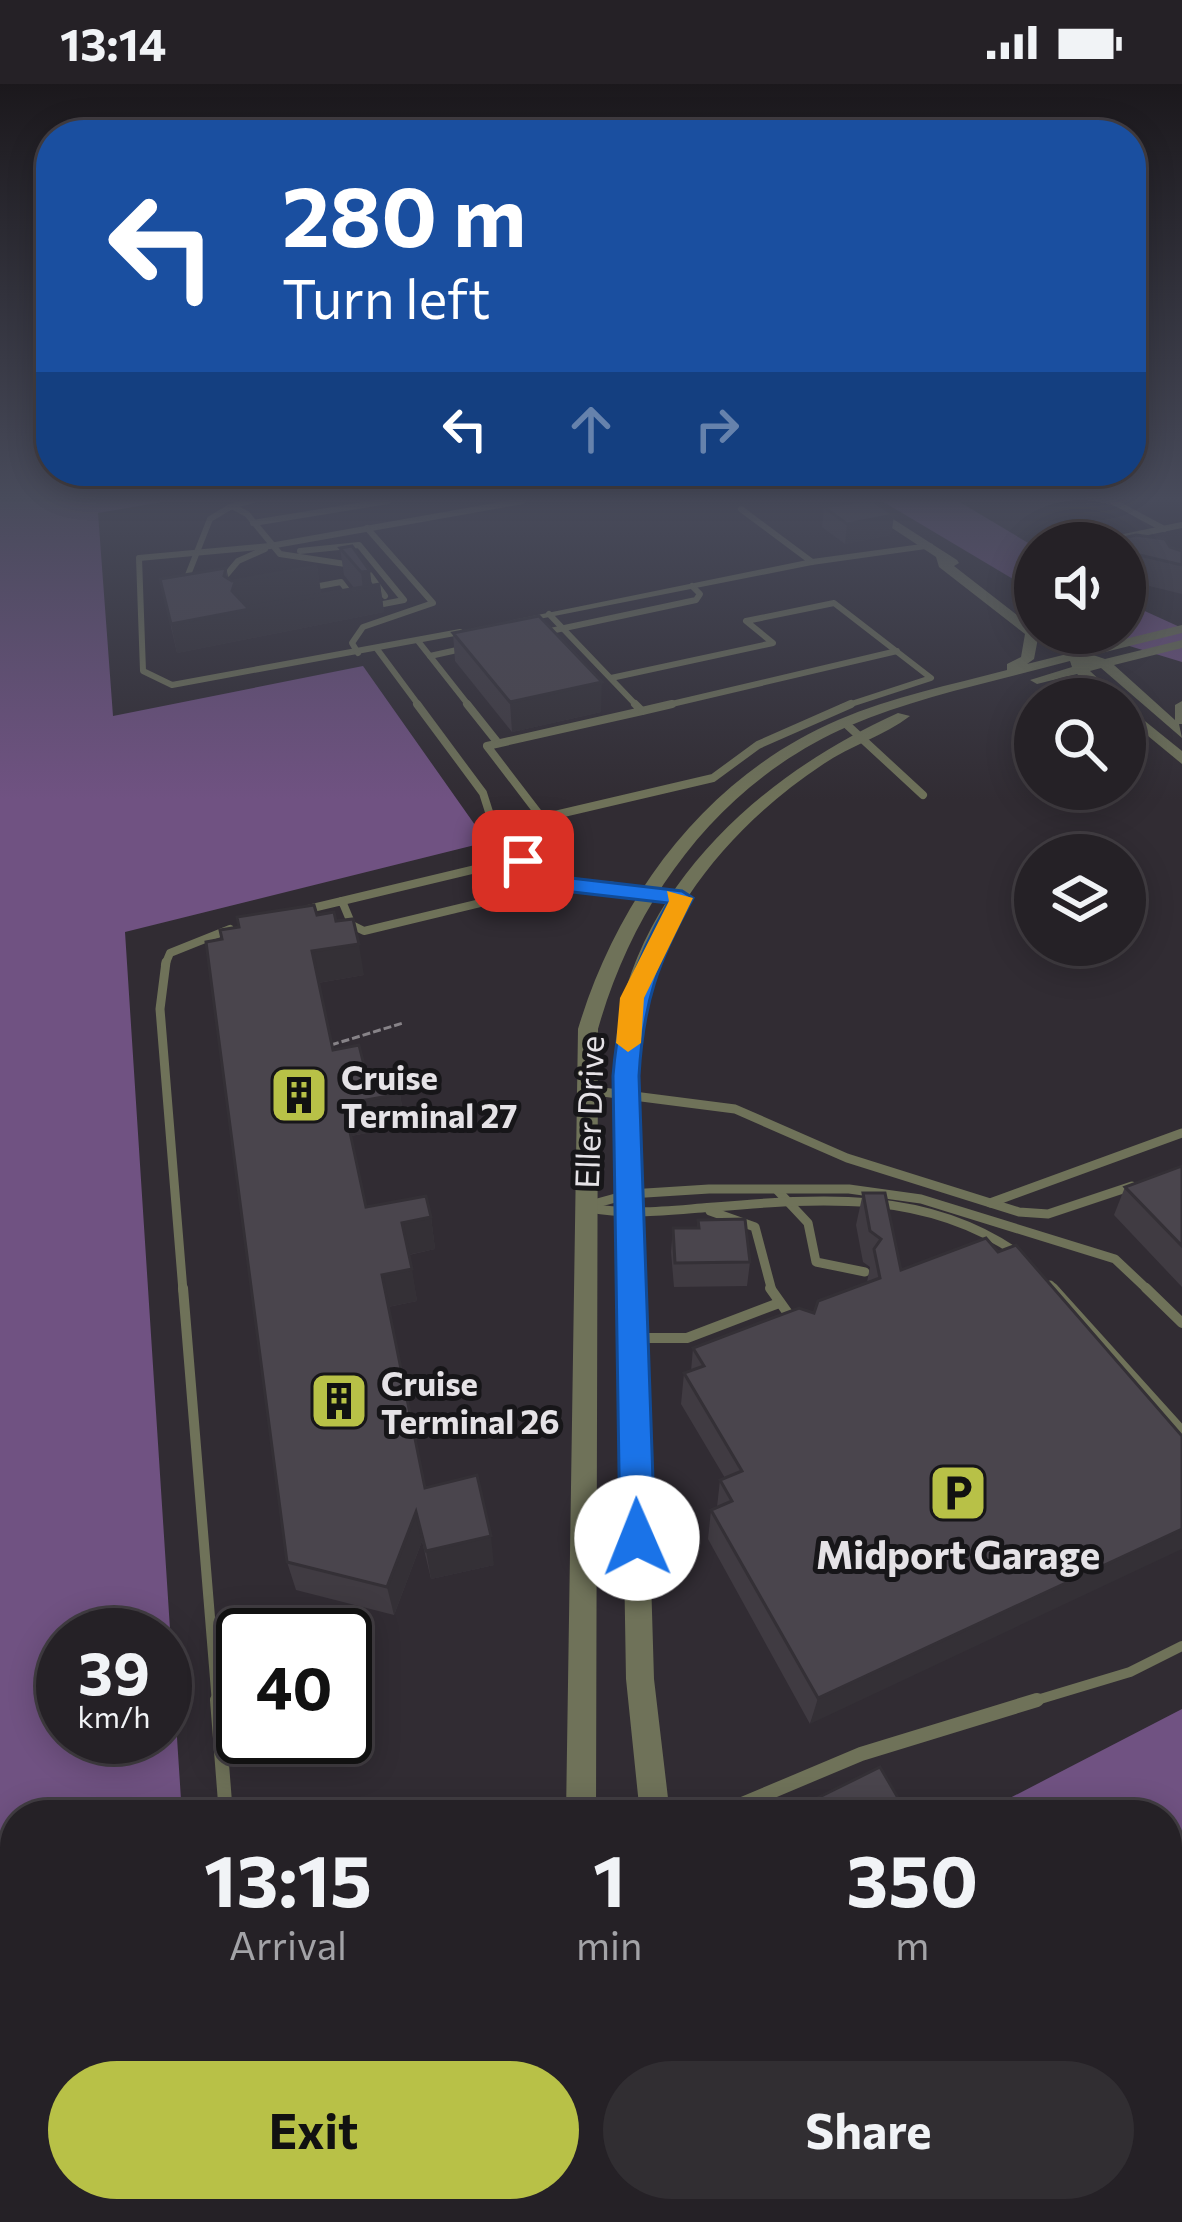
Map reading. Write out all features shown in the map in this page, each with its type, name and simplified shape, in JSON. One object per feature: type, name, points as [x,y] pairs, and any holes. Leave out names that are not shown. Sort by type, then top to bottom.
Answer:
[{"type":"street","points":[[508,622],[616,601]]},
{"type":"street","points":[[953,687],[1022,664],[1034,638],[1026,626],[992,601]]},
{"type":"street","name":"Eller Drive","points":[[581,1800],[586,1090],[589,1029],[598,985],[650,891],[742,788],[803,743],[1077,661],[1116,644],[1182,629]]},
{"type":"street","name":"Eller Drive","points":[[653,1800],[641,1714],[627,1095],[632,998],[682,898],[758,807],[852,729],[953,687],[1077,661],[1103,663],[1182,644]]},
{"type":"street","points":[[1070,654],[1093,678]]},
{"type":"street","points":[[1103,663],[1182,734]]},
{"type":"street","points":[[1182,705],[1182,720]]},
{"type":"street","points":[[1146,727],[1182,759]]},
{"type":"lane","points":[[140,601],[142,671],[154,681],[195,683],[467,631]]},
{"type":"lane","points":[[355,601],[361,608]]},
{"type":"lane","points":[[339,612],[396,601]]},
{"type":"lane","points":[[358,652],[352,643],[363,627],[432,601]]},
{"type":"lane","points":[[539,633],[697,601]]},
{"type":"lane","points":[[610,678],[773,643],[746,621],[834,603],[897,651],[931,678],[823,713],[758,746],[713,778],[542,818],[487,746],[897,651]]},
{"type":"lane","points":[[396,607],[407,612]]},
{"type":"lane","points":[[548,614],[642,711]]},
{"type":"lane","points":[[418,641],[498,743]]},
{"type":"lane","points":[[430,656],[469,648]]},
{"type":"lane","points":[[377,649],[483,793],[505,862]]},
{"type":"lane","points":[[852,729],[923,795]]},
{"type":"lane","points":[[297,912],[505,862],[542,865],[564,884]]},
{"type":"lane","points":[[342,901],[352,925],[374,930],[564,884],[682,898]]},
{"type":"lane","points":[[225,1800],[160,1009],[162,973],[170,953],[206,935],[252,923]]},
{"type":"lane","points":[[586,1090],[752,1114],[813,1146],[990,1203],[1048,1214],[1143,1182]]},
{"type":"lane","points":[[990,1203],[1182,1132]]},
{"type":"lane","points":[[585,1207],[775,1189],[849,1189],[921,1199],[1089,1249],[1131,1269],[1182,1322]]},
{"type":"lane","points":[[775,1189],[794,1205],[819,1266],[865,1272]]},
{"type":"lane","points":[[692,1209],[889,1204],[972,1224],[1021,1257]]},
{"type":"lane","points":[[585,1207],[692,1209],[733,1215],[755,1227],[767,1285],[803,1335]]},
{"type":"lane","points":[[1036,1271],[1182,1431]]},
{"type":"lane","points":[[634,1337],[687,1338],[779,1303]]},
{"type":"lane","points":[[752,1800],[861,1754],[1130,1672],[1182,1646]]},
{"type":"path","points":[[331,1045],[403,1023]]},
{"type":"shaded area","points":[[0,601],[104,601],[113,716],[363,666],[487,842],[125,932],[169,1608],[36,1608],[36,1764],[179,1764],[181,1800],[0,1800]]},
{"type":"shaded area","points":[[1146,612],[1182,628],[1182,662],[1146,651]]},
{"type":"shaded area","points":[[1182,1709],[1182,1800],[1006,1800]]},
{"type":"building","points":[[165,601],[241,601],[247,607],[292,601],[171,624]]},
{"type":"building","points":[[539,616],[602,682],[510,702],[453,633]]},
{"type":"building","points":[[314,905],[317,915],[334,912],[336,921],[353,919],[359,944],[312,951],[333,1050],[359,1045],[368,1081],[396,1076],[400,1094],[344,1104],[366,1207],[426,1196],[431,1217],[402,1223],[412,1269],[382,1275],[425,1488],[477,1475],[491,1536],[426,1551],[416,1512],[387,1587],[287,1562],[206,942],[222,939],[220,930],[239,927],[237,917]]},
{"type":"building","points":[[1182,1166],[1182,1246],[1125,1187]]},
{"type":"building","name":"Midport Garage","points":[[863,1193],[885,1193],[901,1270],[986,1238],[998,1252],[1016,1245],[1182,1436],[1182,1529],[818,1698],[711,1510],[732,1501],[720,1480],[742,1471],[684,1373],[704,1366],[693,1348],[799,1308],[814,1313],[818,1301],[880,1278],[874,1249],[881,1239],[870,1231]]},
{"type":"building","points":[[745,1219],[750,1262],[675,1263],[673,1228],[699,1228],[698,1220]]},
{"type":"building","points":[[880,1767],[899,1800],[813,1800]]},
{"type":"slow traffic","points":[[628,1043],[632,998],[682,898],[675,896]]},
{"type":"place","name":"Cruise Terminal 27","points":[[299,1095]]},
{"type":"place","name":"Cruise Terminal 26","points":[[339,1401]]},
{"type":"place","name":"Midport Garage","points":[[958,1493]]},
{"type":"route","points":[[523,861],[542,865],[564,884],[608,885],[682,898],[651,954],[630,1014],[626,1076],[637,1538]]}]
